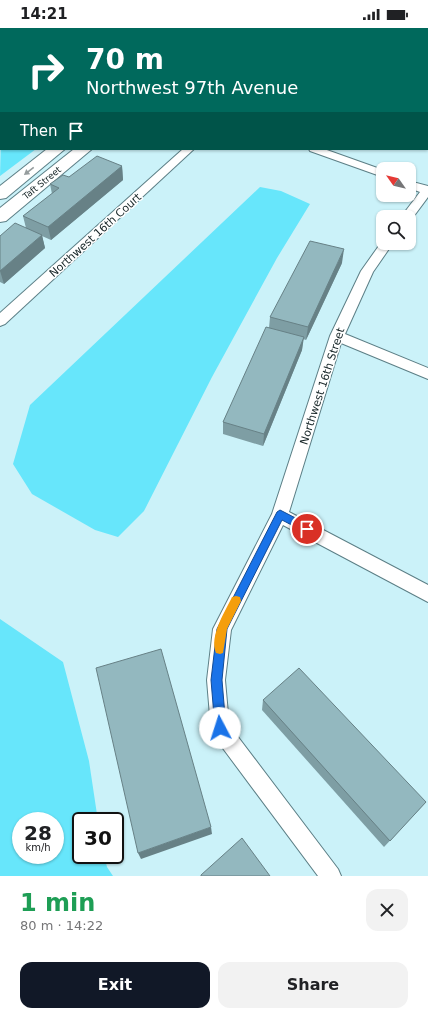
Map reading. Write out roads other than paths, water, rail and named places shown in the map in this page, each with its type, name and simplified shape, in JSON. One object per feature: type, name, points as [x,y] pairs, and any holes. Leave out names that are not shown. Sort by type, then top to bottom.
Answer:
[{"type":"street","name":"Taft Street","points":[[0,194],[56,150]]},
{"type":"street","name":"Taft Street","points":[[0,216],[83,150]]},
{"type":"street","name":"Northwest 16th Court","points":[[0,321],[188,150]]},
{"type":"street","points":[[317,150],[376,171]]},
{"type":"street","points":[[412,210],[427,190],[416,186]]},
{"type":"street","name":"Northwest 16th Street","points":[[331,876],[220,728],[216,680],[222,629],[280,515],[337,336],[367,271],[382,250]]},
{"type":"street","points":[[337,336],[428,374]]},
{"type":"street","points":[[280,515],[428,594]]},
{"type":"water","points":[[1,150],[35,150],[0,176]]},
{"type":"water","points":[[260,187],[281,191],[310,204],[277,258],[212,377],[144,511],[118,537],[95,530],[32,494],[13,464],[30,405]]},
{"type":"water","points":[[0,619],[63,662],[89,761],[97,812],[72,812],[72,864],[106,864],[113,876],[0,876]]}]
